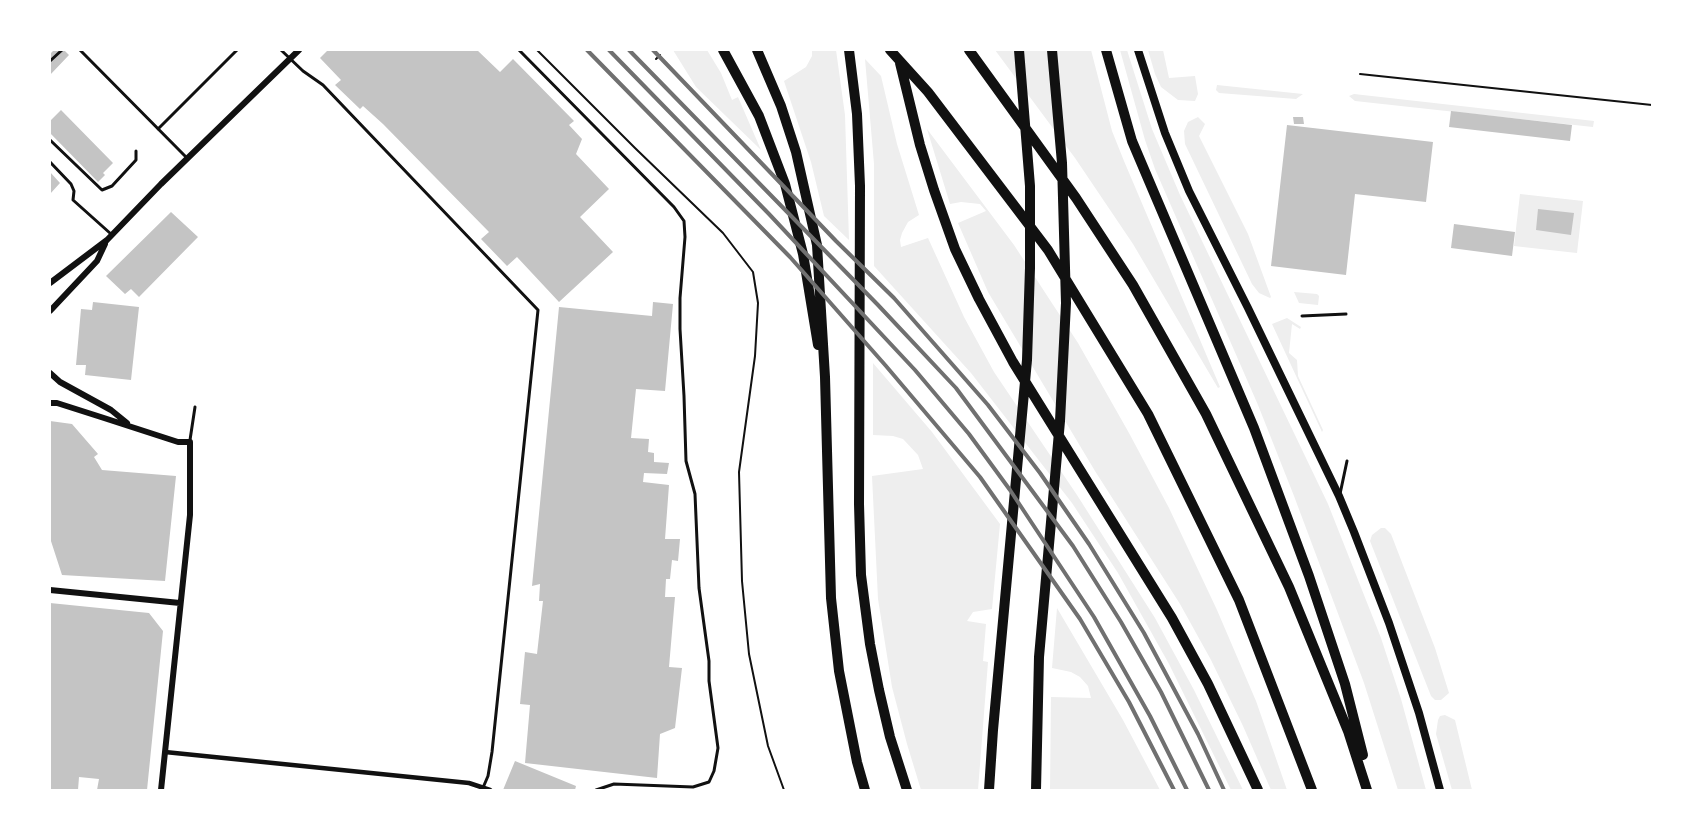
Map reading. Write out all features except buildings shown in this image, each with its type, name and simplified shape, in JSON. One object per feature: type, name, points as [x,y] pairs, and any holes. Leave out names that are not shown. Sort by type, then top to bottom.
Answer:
[{"type":"highway","points":[[723,50],[739,76],[779,166],[803,254],[810,307],[825,377]]},
{"type":"highway","points":[[757,50],[781,106],[794,144],[813,222],[819,269],[825,377],[831,598],[839,671],[857,762],[865,790]]},
{"type":"highway","points":[[849,50],[857,124],[860,186],[861,575],[870,644],[887,725],[907,790]]},
{"type":"highway","points":[[890,50],[928,92],[1048,250],[1148,414],[1239,600],[1312,790]]},
{"type":"highway","points":[[897,50],[920,145],[934,190],[956,249],[979,299],[1013,362],[1172,618],[1208,684],[1258,790]]},
{"type":"highway","points":[[969,50],[1077,198],[1133,285],[1206,414],[1289,587],[1348,731],[1367,790]]},
{"type":"highway","points":[[989,790],[1022,423],[1029,302],[1030,186],[1019,50]]},
{"type":"highway","points":[[1036,790],[1042,622],[1060,421],[1065,323],[1064,210],[1052,50]]},
{"type":"highway","points":[[1107,50],[1132,141],[1254,428],[1309,576],[1345,684],[1372,790]]},
{"type":"street","points":[[50,283],[109,238],[298,50]]},
{"type":"street","points":[[1138,50],[1165,133],[1189,191],[1339,496],[1400,657],[1419,713],[1440,790]]},
{"type":"street","points":[[50,311],[97,261],[109,238]]},
{"type":"street","points":[[50,373],[60,382],[111,410],[133,427]]},
{"type":"street","points":[[50,403],[57,403],[178,442],[190,441],[190,515],[161,790]]},
{"type":"street","points":[[50,590],[180,603]]},
{"type":"street","points":[[165,752],[469,783],[489,790]]},
{"type":"lane","points":[[50,61],[62,50]]},
{"type":"lane","points":[[80,50],[187,158]]},
{"type":"lane","points":[[158,129],[237,50]]},
{"type":"lane","points":[[281,50],[323,85],[538,310],[493,743],[488,776],[482,789]]},
{"type":"lane","points":[[519,50],[674,207],[684,220],[680,329],[686,461],[695,494],[699,588],[710,661],[709,681],[718,748],[714,771],[709,782],[693,787],[614,784],[596,790]]},
{"type":"lane","points":[[50,140],[102,190],[112,186],[136,160],[136,151]]},
{"type":"lane","points":[[50,162],[71,184],[74,190],[73,200],[109,238]]},
{"type":"lane","points":[[1302,316],[1346,314]]},
{"type":"lane","points":[[190,441],[195,407]]},
{"type":"lane","points":[[1339,496],[1347,461]]},
{"type":"path","points":[[537,50],[634,148],[723,233],[753,272],[758,303],[755,356],[739,472],[742,581],[749,654],[768,746],[784,790]]},
{"type":"path","points":[[656,59],[660,55]]},
{"type":"path","points":[[1360,74],[1653,105]]},
{"type":"shaded area","points":[[673,50],[707,50],[721,73],[732,100],[738,97],[761,150],[696,87]]},
{"type":"shaded area","points":[[812,50],[836,50],[845,115],[849,240],[824,216],[811,162],[784,81],[806,67],[812,56]]},
{"type":"shaded area","points":[[995,50],[1091,50],[1112,131],[1220,387],[1218,388],[1133,244],[1075,158]]},
{"type":"shaded area","points":[[1120,50],[1127,50],[1152,129],[1180,195],[1328,504],[1381,638],[1401,699],[1426,790],[1398,790],[1364,683],[1294,496],[1258,405],[1155,169]]},
{"type":"shaded area","points":[[1148,50],[1163,50],[1169,78],[1195,76],[1198,94],[1195,101],[1178,100],[1161,87]]},
{"type":"shaded area","points":[[865,59],[881,76],[897,144],[919,215],[908,222],[900,240],[901,247],[928,238],[964,317],[994,372],[1077,495],[1155,618],[1194,690],[1243,790],[1231,790],[1169,664],[1118,573],[1072,503],[971,373],[874,266],[874,164]]},
{"type":"shaded area","points":[[1217,85],[1303,94],[1296,99],[1219,93],[1216,90]]},
{"type":"shaded area","points":[[1354,94],[1594,121],[1593,127],[1355,101],[1349,96]]},
{"type":"shaded area","points":[[1198,117],[1205,124],[1199,136],[1248,234],[1270,298],[1259,293],[1252,284],[1185,144],[1184,131],[1188,122]]},
{"type":"shaded area","points":[[927,129],[1014,245],[1078,343],[1129,433],[1169,508],[1217,610],[1256,701],[1287,790],[1271,790],[1211,660],[1180,604],[1095,471],[988,292],[958,223],[986,211],[980,204],[961,202],[950,204]]},
{"type":"shaded area","points":[[1520,194],[1583,201],[1577,253],[1514,246]]},
{"type":"shaded area","points":[[1294,292],[1317,294],[1319,296],[1318,305],[1299,303]]},
{"type":"shaded area","points":[[1287,318],[1301,327],[1300,329],[1292,324],[1289,353],[1297,360],[1298,376],[1322,432],[1272,324]]},
{"type":"shaded area","points":[[873,363],[932,432],[1000,524],[992,609],[973,612],[967,621],[986,624],[983,661],[988,662],[978,790],[921,790],[892,687],[878,599],[872,476],[923,469],[918,455],[903,439],[873,435]]},
{"type":"shaded area","points":[[1381,528],[1385,528],[1391,534],[1435,648],[1449,693],[1441,700],[1435,700],[1431,696],[1370,541],[1372,535]]},
{"type":"shaded area","points":[[1057,608],[1123,720],[1160,790],[1050,790],[1051,697],[1091,698],[1088,686],[1080,677],[1071,672],[1052,668]]},
{"type":"shaded area","points":[[1445,715],[1455,720],[1472,790],[1452,790],[1436,734],[1438,720],[1440,716]]},
{"type":"railway","points":[[587,50],[790,257],[980,477],[1080,619],[1129,702],[1174,790]]},
{"type":"railway","points":[[609,50],[769,214],[915,370],[969,434],[1010,490],[1094,617],[1150,716],[1187,790]]},
{"type":"railway","points":[[629,50],[956,388],[1073,546],[1121,622],[1161,692],[1209,790]]},
{"type":"railway","points":[[653,50],[836,241],[894,298],[988,405],[1040,473],[1089,544],[1144,633],[1198,734],[1224,790]]}]
